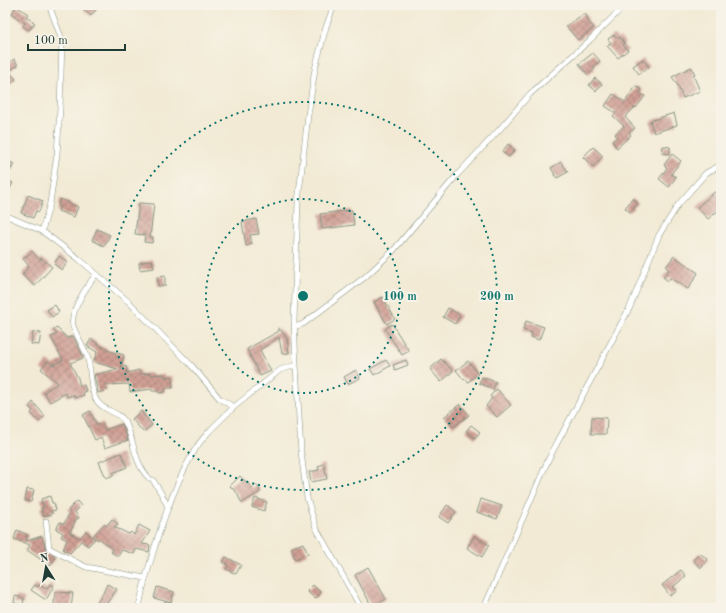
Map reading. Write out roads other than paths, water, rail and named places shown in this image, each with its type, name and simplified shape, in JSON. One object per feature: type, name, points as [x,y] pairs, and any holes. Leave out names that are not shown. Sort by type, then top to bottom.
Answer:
[{"type":"street","points":[[42,231],[50,203],[57,154],[60,108],[62,40],[49,5]]},
{"type":"street","points":[[334,5],[326,27],[315,69],[308,115],[298,202],[294,328],[301,452],[307,498],[316,528],[361,608]]},
{"type":"street","points":[[294,328],[303,324],[365,278],[393,251],[457,174],[500,129],[530,94],[590,40],[625,5]]},
{"type":"street","points":[[484,608],[550,458],[630,307],[659,235],[678,205],[706,173],[721,165]]},
{"type":"street","points":[[5,215],[42,231],[96,274],[130,303],[192,366],[220,399],[234,407]]},
{"type":"street","points":[[96,274],[75,308],[73,324],[88,359],[96,400],[103,408],[121,416],[126,424],[142,471],[151,479],[161,492],[168,507]]},
{"type":"street","points":[[139,608],[142,589],[168,507],[193,452],[209,432],[234,407],[280,370],[296,365]]},
{"type":"street","points":[[46,521],[49,548],[62,556],[86,567],[146,578]]}]
